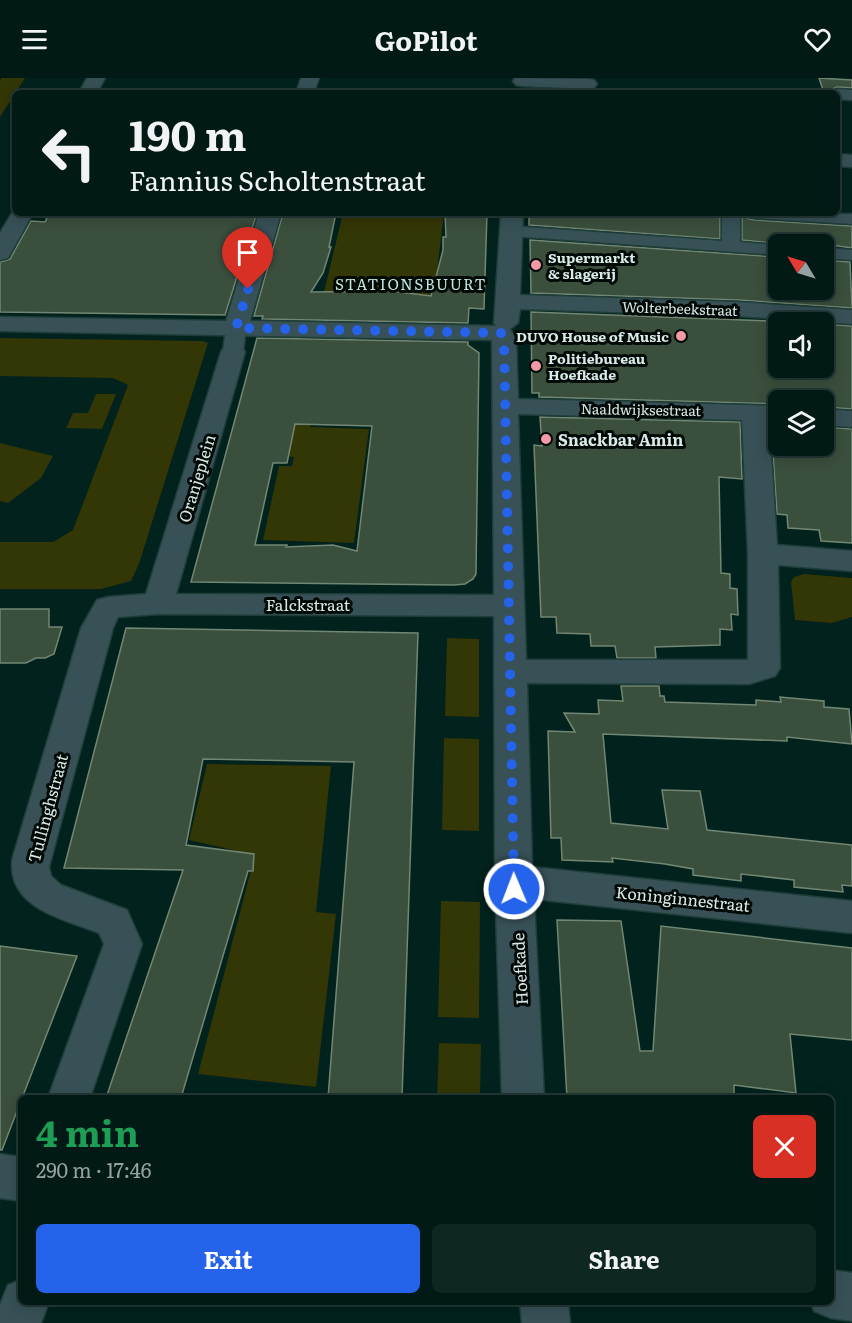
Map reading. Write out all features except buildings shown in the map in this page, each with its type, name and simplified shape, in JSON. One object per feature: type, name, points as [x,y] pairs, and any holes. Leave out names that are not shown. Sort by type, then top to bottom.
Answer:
[{"type":"street","points":[[522,84],[588,84]]},
{"type":"street","points":[[0,253],[20,216]]},
{"type":"street","name":"Oranjeplein","points":[[158,604],[269,216]]},
{"type":"street","points":[[731,216],[731,246]]},
{"type":"street","points":[[804,216],[852,219]]},
{"type":"street","name":"Hoefkade","points":[[523,1095],[514,881],[507,606],[504,339],[501,333],[508,318],[512,222],[768,249]]},
{"type":"street","points":[[834,254],[852,255]]},
{"type":"street","name":"Wolterbeekstraat","points":[[508,302],[738,309],[852,317]]},
{"type":"street","points":[[0,324],[235,340],[501,333]]},
{"type":"street","name":"Naaldwijksestraat","points":[[504,406],[767,413]]},
{"type":"street","points":[[510,671],[749,672],[764,668],[763,554],[767,413]]},
{"type":"street","points":[[834,418],[852,419]]},
{"type":"street","points":[[763,554],[852,561]]},
{"type":"street","name":"Falckstraat","points":[[108,607],[158,604],[507,606]]},
{"type":"street","name":"Tullinghstraat","points":[[70,1095],[123,944],[113,922],[48,896],[35,885],[30,867],[97,628],[108,607]]},
{"type":"street","name":"Koninginnestraat","points":[[514,881],[852,917]]},
{"type":"street","points":[[0,1176],[18,1179]]},
{"type":"street","points":[[834,1294],[852,1297]]},
{"type":"street","points":[[18,1323],[23,1305]]},
{"type":"street","points":[[544,1305],[546,1323]]},
{"type":"shaded area","points":[[2,78],[25,78],[17,90],[12,90],[12,98],[0,117],[0,80]]},
{"type":"shaded area","points":[[342,216],[444,216],[434,296],[324,292]]},
{"type":"shaded area","points":[[0,338],[202,341],[208,343],[139,564],[131,581],[101,589],[0,589],[0,542],[53,542],[73,530],[128,385],[113,378],[0,376]]},
{"type":"shaded area","points":[[96,394],[116,394],[102,429],[66,428],[73,413],[88,413]]},
{"type":"shaded area","points":[[292,398],[315,399],[310,427],[369,429],[354,543],[263,540],[279,466],[292,466],[294,457],[279,456]]},
{"type":"shaded area","points":[[0,443],[53,456],[41,478],[8,503],[0,501]]},
{"type":"shaded area","points":[[804,574],[852,578],[852,617],[832,623],[795,620],[791,582],[794,577]]},
{"type":"shaded area","points":[[447,638],[479,639],[479,717],[445,716]]},
{"type":"shaded area","points":[[444,738],[479,739],[479,831],[442,830]]},
{"type":"shaded area","points":[[207,764],[331,766],[316,912],[336,914],[316,1087],[198,1074],[255,855],[189,840]]},
{"type":"shaded area","points":[[441,901],[480,902],[479,1018],[438,1017]]},
{"type":"shaded area","points":[[439,1043],[481,1044],[480,1095],[437,1095]]},
{"type":"place","name":"Supermarkt & slagerij","points":[[536,265]]},
{"type":"place","name":"DUVO House of Music","points":[[681,336]]},
{"type":"place","name":"Politiebureau Hoefkade","points":[[536,366]]},
{"type":"place","name":"Snackbar Amin","points":[[546,439]]},
{"type":"district","name":"STATIONSBUURT","points":[[411,283]]},
{"type":"route","points":[[248,289],[236,328],[501,333],[504,339],[507,606],[514,889]]}]
